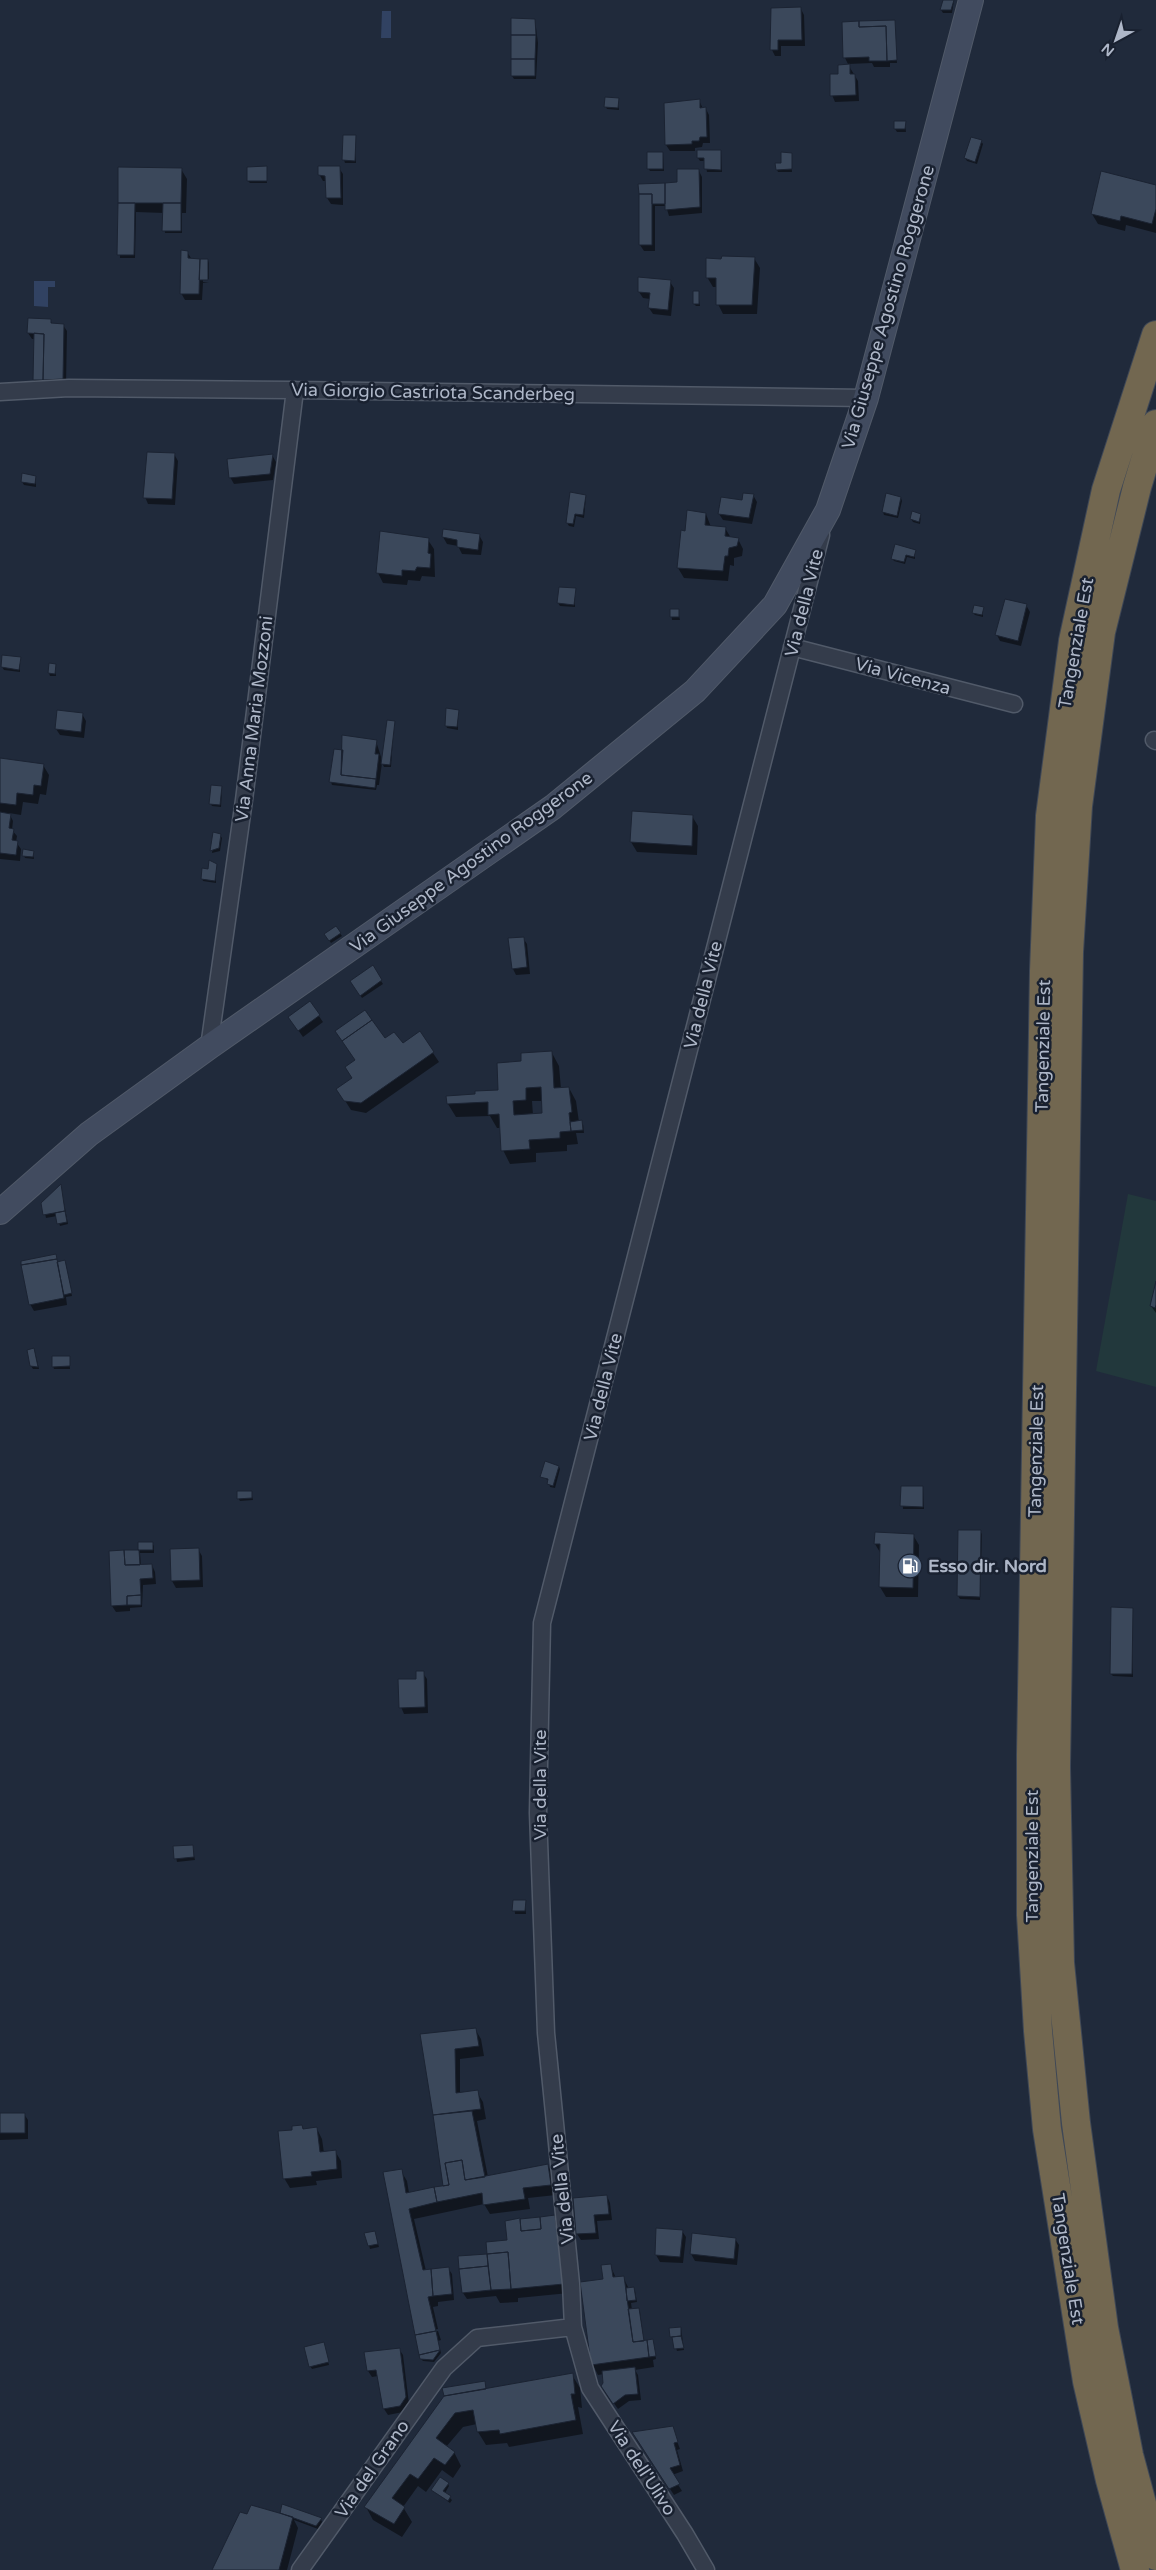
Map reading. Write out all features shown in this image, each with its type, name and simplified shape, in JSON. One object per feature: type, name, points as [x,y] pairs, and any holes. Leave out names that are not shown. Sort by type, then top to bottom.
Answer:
[{"type":"highway","name":"Tangenziale Est","points":[[1135,2570],[1110,2480],[1087,2380],[1048,2129],[1038,2031],[1031,1915],[1031,1754],[1044,971],[1050,816],[1073,640],[1106,490],[1156,335]]},
{"type":"highway","name":"Tangenziale Est","points":[[1156,424],[1137,487],[1101,632],[1078,806],[1069,952],[1056,1767],[1060,1963],[1076,2122],[1104,2328],[1129,2455],[1150,2521],[1156,2556]]},
{"type":"highway","points":[[1110,2480],[1108,2506],[1124,2570]]},
{"type":"street","name":"Via Giuseppe Agostino Roggerone","points":[[0,1212],[89,1134],[209,1047],[553,807],[695,691],[775,605],[828,510],[866,398],[971,0]]},
{"type":"street","name":"Via Giorgio Castriota Scanderbeg","points":[[0,392],[69,388],[866,398]]},
{"type":"street","name":"Via Anna Maria Mozzoni","points":[[209,1047],[244,800],[295,390]]},
{"type":"street","name":"Via della Vite","points":[[573,2327],[571,2284],[546,2033],[538,1813],[542,1623],[828,510]]},
{"type":"street","name":"Via Vicenza","points":[[792,647],[1014,704]]},
{"type":"street","name":"Via dell'Ulivo","points":[[573,2327],[590,2388],[685,2534],[706,2570]]},
{"type":"street","name":"Via del Grano","points":[[300,2570],[444,2368],[477,2338],[573,2327]]},
{"type":"green space","points":[[1128,1194],[1156,1201],[1156,1387],[1096,1371]]},
{"type":"water","points":[[382,11],[391,11],[391,38],[381,38]]},
{"type":"water","points":[[34,281],[55,281],[55,287],[48,287],[48,307],[34,306]]},
{"type":"building","points":[[943,0],[954,0],[951,10],[940,10]]},
{"type":"building","points":[[801,7],[802,40],[778,40],[778,50],[770,50],[771,8]]},
{"type":"building","points":[[511,18],[535,19],[536,35],[511,35]]},
{"type":"building","points":[[895,20],[897,60],[887,61],[886,26],[859,27],[859,21]]},
{"type":"building","points":[[859,21],[859,27],[886,26],[887,61],[869,61],[869,57],[843,58],[842,22]]},
{"type":"building","points":[[511,35],[536,35],[535,59],[511,59]]},
{"type":"building","points":[[511,59],[535,59],[535,76],[511,76]]},
{"type":"building","points":[[850,64],[850,74],[855,74],[856,95],[830,96],[830,74],[838,74],[838,65]]},
{"type":"building","points":[[605,97],[619,98],[618,108],[604,107]]},
{"type":"building","points":[[700,99],[700,108],[706,107],[707,137],[700,137],[699,141],[692,141],[692,144],[665,145],[664,103]]},
{"type":"building","points":[[894,121],[906,121],[905,129],[894,129]]},
{"type":"building","points":[[343,135],[356,135],[355,161],[342,160]]},
{"type":"building","points":[[971,137],[982,140],[975,162],[964,158]]},
{"type":"building","points":[[697,150],[721,150],[721,170],[704,169],[704,158],[697,158]]},
{"type":"building","points":[[647,152],[663,152],[663,169],[647,169]]},
{"type":"building","points":[[781,152],[792,153],[792,169],[776,170],[775,163],[781,163]]},
{"type":"building","points":[[267,166],[267,181],[247,181],[247,167]]},
{"type":"building","points":[[318,166],[340,166],[341,198],[326,198],[325,176],[318,175]]},
{"type":"building","points":[[118,167],[182,168],[181,203],[118,203]]},
{"type":"building","points":[[677,169],[699,169],[700,207],[665,210],[665,183],[677,182]]},
{"type":"building","points":[[1101,171],[1156,185],[1156,209],[1152,224],[1121,216],[1120,221],[1091,214]]},
{"type":"building","points":[[665,183],[665,204],[652,204],[652,194],[639,194],[638,184]]},
{"type":"building","points":[[639,194],[652,194],[652,245],[639,245]]},
{"type":"building","points":[[118,203],[135,203],[134,255],[117,255]]},
{"type":"building","points":[[163,203],[181,203],[181,231],[162,231]]},
{"type":"building","points":[[181,250],[188,251],[188,258],[200,259],[199,294],[180,294]]},
{"type":"building","points":[[722,256],[755,257],[752,305],[716,305],[716,278],[706,278],[706,258],[721,259]]},
{"type":"building","points":[[200,259],[208,259],[208,280],[199,280]]},
{"type":"building","points":[[638,277],[671,280],[668,310],[648,308],[650,293],[638,292]]},
{"type":"building","points":[[693,291],[699,291],[699,304],[693,304]]},
{"type":"building","points":[[28,318],[51,319],[51,323],[64,324],[63,379],[43,380],[44,334],[27,333]]},
{"type":"building","points":[[34,333],[44,334],[43,380],[33,380]]},
{"type":"building","points":[[147,452],[175,453],[172,499],[143,498]]},
{"type":"building","points":[[273,454],[270,474],[229,478],[227,459]]},
{"type":"building","points":[[22,473],[36,476],[35,484],[21,482]]},
{"type":"building","points":[[570,492],[586,495],[583,515],[575,514],[573,524],[566,523]]},
{"type":"building","points":[[743,493],[754,494],[749,518],[718,514],[721,497],[742,500]]},
{"type":"building","points":[[886,493],[901,497],[897,516],[882,512]]},
{"type":"building","points":[[687,510],[706,513],[705,525],[726,527],[725,536],[739,538],[737,546],[729,548],[728,556],[725,556],[723,571],[677,568],[681,530],[685,531]]},
{"type":"building","points":[[912,511],[921,514],[919,522],[910,519]]},
{"type":"building","points":[[443,529],[480,534],[478,550],[457,547],[457,540],[442,537]]},
{"type":"building","points":[[380,531],[429,538],[430,568],[417,567],[415,571],[402,570],[402,576],[376,573]]},
{"type":"building","points":[[895,544],[916,550],[914,557],[906,555],[904,562],[891,559]]},
{"type":"building","points":[[559,587],[576,588],[574,605],[557,603]]},
{"type":"building","points":[[1005,599],[1027,604],[1018,641],[995,635]]},
{"type":"building","points":[[974,605],[984,607],[982,615],[972,613]]},
{"type":"building","points":[[670,609],[679,609],[679,617],[670,617]]},
{"type":"building","points":[[2,655],[21,657],[19,670],[1,667]]},
{"type":"building","points":[[49,663],[56,664],[55,674],[48,673]]},
{"type":"building","points":[[446,708],[459,710],[457,727],[445,726]]},
{"type":"building","points":[[57,710],[83,713],[81,732],[55,729]]},
{"type":"building","points":[[387,720],[395,721],[390,765],[381,764]]},
{"type":"building","points":[[342,735],[377,740],[375,754],[379,754],[376,779],[341,775]]},
{"type":"building","points":[[334,749],[343,750],[341,775],[376,779],[375,788],[329,782]]},
{"type":"building","points":[[0,758],[44,764],[41,786],[34,785],[33,795],[17,793],[16,805],[0,803]]},
{"type":"building","points":[[211,785],[222,786],[220,805],[209,804]]},
{"type":"building","points":[[632,811],[693,815],[692,846],[630,842]]},
{"type":"building","points":[[0,812],[11,814],[9,828],[14,829],[12,840],[18,841],[16,855],[0,853]]},
{"type":"building","points":[[213,832],[221,834],[219,848],[210,851]]},
{"type":"building","points":[[23,849],[34,851],[33,857],[22,856]]},
{"type":"building","points":[[209,860],[217,864],[215,881],[201,879],[202,868],[208,869]]},
{"type":"building","points":[[336,926],[341,933],[329,941],[324,934]]},
{"type":"building","points":[[524,937],[527,967],[512,969],[508,938]]},
{"type":"building","points":[[373,965],[382,980],[360,996],[350,981]]},
{"type":"building","points":[[310,1001],[320,1015],[298,1031],[288,1017]]},
{"type":"building","points":[[365,1010],[372,1020],[342,1041],[335,1031]]},
{"type":"building","points":[[372,1020],[385,1038],[394,1032],[403,1043],[420,1031],[434,1052],[361,1103],[344,1101],[336,1089],[352,1078],[345,1067],[355,1060],[342,1041]]},
{"type":"building","points":[[552,1051],[554,1088],[569,1087],[572,1112],[569,1113],[571,1131],[560,1132],[560,1138],[529,1140],[530,1149],[501,1151],[499,1114],[488,1115],[488,1102],[447,1104],[446,1096],[475,1094],[475,1091],[498,1090],[497,1063],[521,1061],[521,1053]],"holes":[[[541,1087],[542,1113],[514,1115],[513,1101],[526,1100],[526,1088]]]},
{"type":"building","points":[[582,1120],[583,1130],[571,1131],[570,1122]]},
{"type":"building","points":[[61,1184],[65,1211],[43,1215],[41,1203]]},
{"type":"building","points":[[65,1211],[67,1222],[57,1224],[55,1213]]},
{"type":"building","points":[[56,1254],[57,1259],[21,1265],[21,1261]]},
{"type":"building","points":[[57,1259],[64,1298],[29,1305],[21,1265]]},
{"type":"building","points":[[65,1260],[72,1293],[64,1295],[57,1262]]},
{"type":"building","points":[[1156,1281],[1156,1305],[1155,1308],[1150,1306]]},
{"type":"building","points":[[34,1348],[38,1367],[30,1366],[27,1350]]},
{"type":"building","points":[[52,1356],[70,1356],[70,1366],[52,1367]]},
{"type":"building","points":[[545,1461],[559,1466],[553,1486],[547,1484],[548,1479],[540,1477]]},
{"type":"building","points":[[901,1486],[923,1486],[923,1507],[900,1506]]},
{"type":"building","points":[[237,1491],[252,1491],[252,1498],[237,1499]]},
{"type":"building","points":[[958,1530],[981,1530],[980,1597],[957,1596]]},
{"type":"building","points":[[875,1532],[914,1534],[913,1588],[879,1587],[880,1544],[874,1544]]},
{"type":"building","points":[[138,1542],[153,1542],[153,1550],[138,1550]]},
{"type":"building","points":[[199,1548],[200,1580],[171,1581],[170,1549]]},
{"type":"building","points":[[124,1550],[125,1565],[152,1564],[153,1578],[140,1579],[141,1595],[127,1596],[127,1605],[111,1606],[109,1551]]},
{"type":"building","points":[[124,1550],[139,1550],[140,1565],[125,1565]]},
{"type":"building","points":[[141,1595],[141,1605],[127,1605],[127,1596]]},
{"type":"building","points":[[1111,1607],[1133,1608],[1132,1674],[1110,1674]]},
{"type":"building","points":[[416,1671],[424,1671],[425,1707],[399,1708],[398,1679],[416,1679]]},
{"type":"building","points":[[193,1845],[194,1857],[174,1859],[173,1846]]},
{"type":"building","points":[[513,1900],[526,1900],[525,1911],[512,1911]]},
{"type":"building","points":[[476,2028],[479,2046],[455,2049],[456,2093],[478,2090],[481,2109],[433,2115],[420,2034]]},
{"type":"building","points":[[472,2111],[485,2177],[465,2180],[462,2160],[445,2163],[449,2185],[443,2186],[433,2115]]},
{"type":"building","points":[[0,2113],[25,2113],[25,2133],[0,2133]]},
{"type":"building","points":[[302,2125],[303,2129],[317,2127],[320,2152],[336,2150],[337,2169],[311,2172],[312,2176],[283,2179],[278,2131],[292,2130],[292,2126]]},
{"type":"building","points":[[462,2160],[465,2180],[548,2164],[551,2185],[523,2188],[525,2199],[483,2205],[482,2193],[437,2202],[434,2187],[449,2185],[445,2163]]},
{"type":"building","points":[[402,2169],[406,2193],[434,2187],[437,2202],[409,2209],[423,2270],[431,2269],[433,2296],[428,2297],[436,2331],[415,2335],[383,2172]]},
{"type":"building","points":[[607,2195],[609,2214],[594,2215],[596,2233],[576,2234],[573,2198]]},
{"type":"building","points":[[555,2215],[564,2284],[511,2289],[508,2252],[487,2254],[486,2242],[507,2240],[505,2221],[520,2218],[521,2231],[541,2229],[540,2217]]},
{"type":"building","points":[[540,2217],[541,2229],[521,2231],[520,2219]]},
{"type":"building","points":[[656,2228],[683,2230],[680,2257],[655,2255]]},
{"type":"building","points":[[375,2231],[378,2244],[368,2246],[364,2233]]},
{"type":"building","points":[[692,2233],[736,2238],[734,2259],[690,2254]]},
{"type":"building","points":[[508,2252],[511,2289],[491,2290],[487,2254]]},
{"type":"building","points":[[487,2254],[488,2266],[459,2269],[458,2256]]},
{"type":"building","points":[[611,2264],[613,2277],[624,2276],[633,2342],[647,2340],[649,2357],[591,2365],[580,2282],[603,2279],[601,2265]]},
{"type":"building","points":[[488,2266],[491,2290],[462,2293],[459,2269]]},
{"type":"building","points":[[449,2267],[452,2294],[433,2296],[431,2269]]},
{"type":"building","points":[[634,2287],[636,2300],[627,2301],[626,2288]]},
{"type":"building","points":[[639,2308],[644,2341],[633,2342],[628,2309]]},
{"type":"building","points":[[681,2327],[681,2336],[670,2337],[669,2328]]},
{"type":"building","points":[[436,2331],[440,2350],[419,2355],[415,2335]]},
{"type":"building","points":[[681,2336],[684,2348],[674,2349],[672,2337]]},
{"type":"building","points":[[653,2339],[656,2356],[649,2357],[647,2340]]},
{"type":"building","points":[[324,2342],[329,2362],[309,2367],[304,2347]]},
{"type":"building","points":[[400,2348],[406,2397],[400,2406],[383,2409],[376,2370],[367,2371],[364,2352]]},
{"type":"building","points":[[440,2350],[433,2360],[420,2359],[419,2355]]},
{"type":"building","points":[[635,2367],[638,2394],[625,2395],[613,2404],[601,2386],[603,2383],[602,2371]]},
{"type":"building","points":[[573,2373],[575,2394],[571,2394],[576,2420],[500,2434],[499,2430],[477,2432],[473,2410],[455,2413],[436,2438],[455,2452],[445,2465],[434,2458],[418,2479],[410,2474],[392,2498],[405,2507],[394,2524],[364,2507],[444,2396]]},
{"type":"building","points":[[485,2381],[486,2389],[444,2396],[442,2388]]},
{"type":"building","points":[[673,2426],[678,2442],[674,2443],[680,2465],[670,2468],[680,2484],[669,2489],[632,2432]]},
{"type":"building","points":[[440,2477],[449,2483],[443,2491],[451,2496],[448,2501],[431,2490]]},
{"type":"building","points":[[282,2504],[322,2518],[316,2526],[280,2513]]},
{"type":"building","points":[[251,2505],[293,2517],[279,2570],[212,2570],[240,2512],[247,2514]]},
{"type":"place","name":"Esso dir. Nord","points":[[910,1566]]}]
